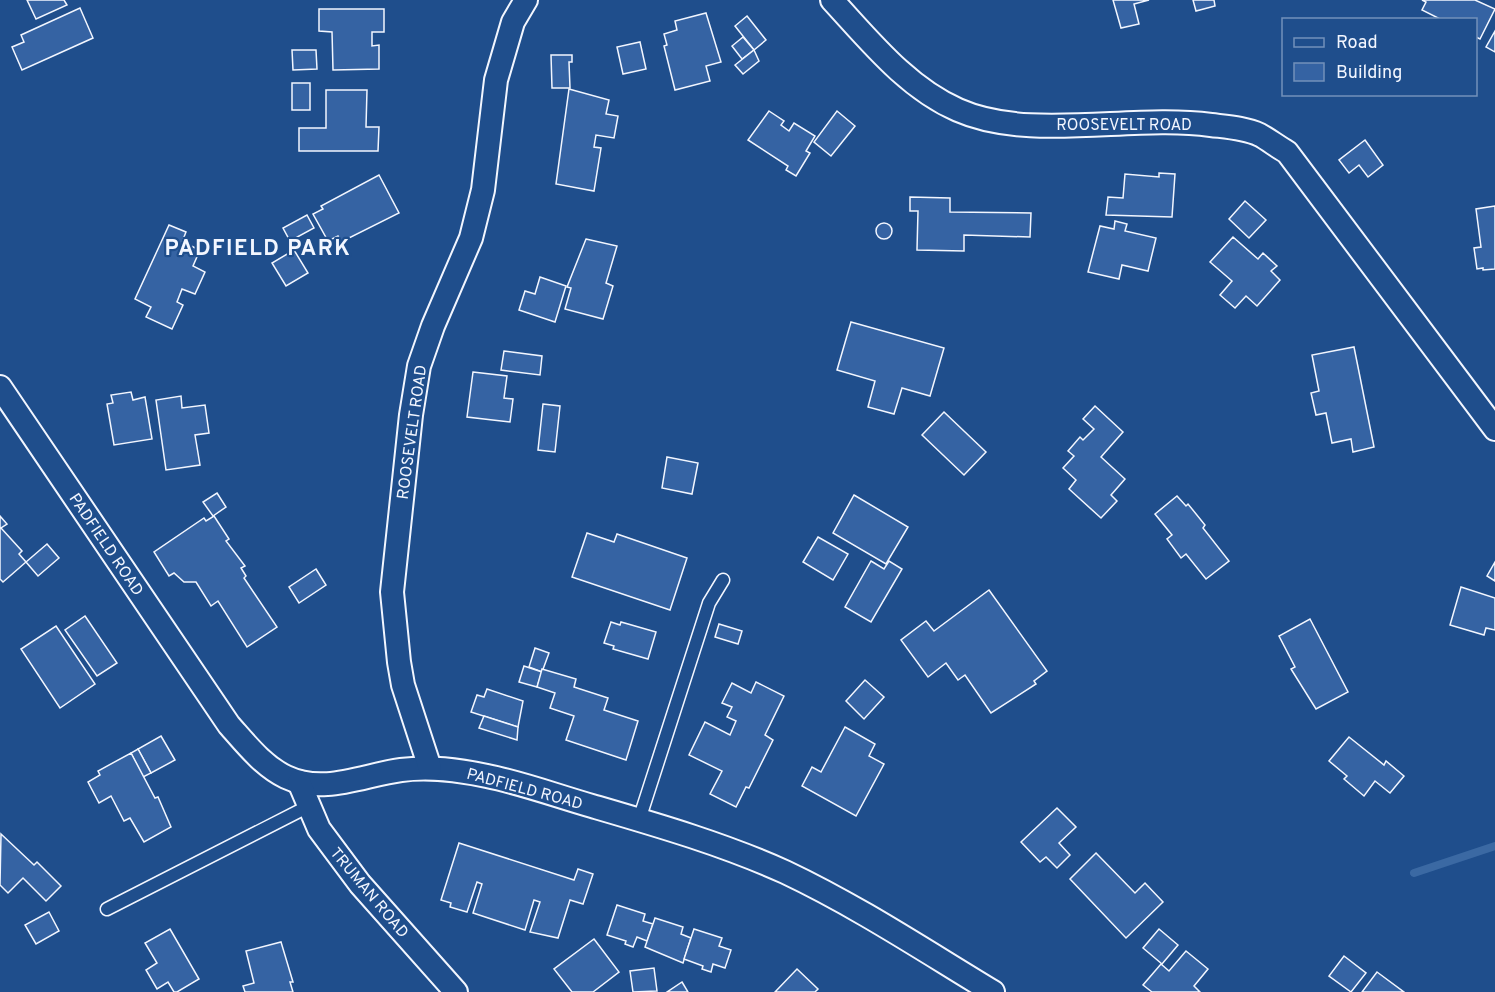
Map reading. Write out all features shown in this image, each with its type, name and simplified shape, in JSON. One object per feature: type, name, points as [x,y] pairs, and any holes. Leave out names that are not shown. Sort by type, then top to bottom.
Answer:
[{"type":"street","name":"ROOSEVELT ROAD","points":[[430,768],[403,685],[393,604],[394,563],[411,415],[419,366],[433,326],[471,238],[483,190],[496,80],[513,22],[526,0]]},
{"type":"street","name":"ROOSEVELT ROAD","points":[[832,0],[901,72],[934,98],[979,118],[1007,123],[1049,124],[1192,122],[1259,135],[1287,152],[1495,429]]},
{"type":"street","name":"PADFIELD ROAD","points":[[0,387],[229,725],[251,750],[273,768],[299,782],[326,785],[344,783],[371,775],[430,768],[496,778],[639,820],[746,856],[786,873],[825,893],[993,992]]},
{"type":"street","name":"TRUMAN ROAD","points":[[299,782],[319,829],[360,884],[456,992]]},
{"type":"lane","points":[[639,820],[709,603],[723,580]]},
{"type":"lane","points":[[107,909],[309,806]]},
{"type":"building","points":[[27,0],[64,0],[67,5],[36,19]]},
{"type":"building","points":[[1113,0],[1149,0],[1134,4],[1139,24],[1121,28]]},
{"type":"building","points":[[1193,0],[1214,0],[1215,6],[1196,11]]},
{"type":"building","points":[[1422,0],[1475,0],[1495,9],[1480,39],[1477,38],[1477,18],[1438,18],[1422,10],[1426,2]]},
{"type":"building","points":[[80,8],[93,38],[22,70],[12,47],[24,42],[21,35]]},
{"type":"building","points":[[319,9],[384,9],[384,32],[372,32],[372,46],[379,45],[379,69],[333,70],[332,32],[319,31]]},
{"type":"building","points":[[706,13],[721,62],[706,66],[710,81],[675,90],[664,46],[667,45],[664,34],[677,30],[675,21]]},
{"type":"building","points":[[747,16],[766,40],[754,50],[735,26]]},
{"type":"building","points":[[1495,31],[1495,52],[1486,47]]},
{"type":"building","points":[[743,37],[754,50],[742,59],[732,46]]},
{"type":"building","points":[[640,42],[646,69],[623,74],[617,47]]},
{"type":"building","points":[[292,50],[316,50],[317,69],[293,70]]},
{"type":"building","points":[[754,50],[759,61],[743,74],[735,65]]},
{"type":"building","points":[[551,55],[572,55],[572,62],[569,62],[570,88],[552,88]]},
{"type":"building","points":[[292,83],[310,83],[310,110],[292,110]]},
{"type":"building","points":[[569,89],[609,100],[606,114],[618,116],[614,138],[596,135],[594,147],[601,148],[594,191],[556,184]]},
{"type":"building","points":[[326,90],[367,90],[366,127],[379,127],[378,151],[299,151],[299,128],[326,128]]},
{"type":"building","points":[[769,111],[784,121],[781,125],[789,131],[794,123],[815,136],[806,151],[810,153],[796,176],[786,170],[788,166],[748,140]]},
{"type":"building","points":[[837,111],[855,126],[831,156],[814,142]]},
{"type":"building","points":[[1365,140],[1383,165],[1368,177],[1359,165],[1349,173],[1339,160]]},
{"type":"building","points":[[1159,173],[1175,174],[1172,217],[1106,215],[1108,197],[1123,198],[1125,174],[1159,177]]},
{"type":"building","points":[[379,175],[399,213],[341,242],[338,236],[328,241],[313,214],[323,209],[321,206]]},
{"type":"building","points":[[910,197],[950,198],[950,212],[1031,213],[1030,237],[964,235],[964,251],[917,250],[918,211],[910,211]]},
{"type":"building","points":[[1245,201],[1266,220],[1249,238],[1229,219]]},
{"type":"building","points":[[1495,206],[1495,269],[1477,269],[1474,248],[1481,247],[1476,209]]},
{"type":"building","points":[[307,215],[314,228],[290,241],[283,228]]},
{"type":"building","points":[[1115,221],[1127,224],[1125,231],[1156,238],[1148,271],[1122,265],[1119,279],[1088,272],[1100,226],[1114,229]]},
{"type":"building","points":[[881,223],[887,223],[892,231],[890,237],[881,239],[876,234],[876,228]]},
{"type":"building","points":[[169,225],[186,232],[182,242],[200,250],[193,266],[205,272],[195,294],[182,289],[177,302],[183,305],[172,329],[146,317],[151,307],[135,299]]},
{"type":"building","points":[[1233,237],[1258,259],[1263,253],[1277,266],[1271,271],[1280,280],[1257,306],[1246,296],[1235,308],[1220,295],[1232,281],[1210,262]]},
{"type":"building","points":[[586,239],[617,246],[606,283],[613,286],[603,319],[565,309],[571,288],[567,287]]},
{"type":"building","points":[[294,250],[308,273],[286,286],[272,263]]},
{"type":"building","points":[[540,277],[566,286],[555,322],[519,310],[525,291],[535,294]]},
{"type":"building","points":[[851,322],[944,348],[930,396],[902,388],[894,414],[868,407],[875,381],[837,370]]},
{"type":"building","points":[[1354,347],[1374,447],[1353,452],[1351,439],[1332,443],[1326,413],[1316,415],[1311,393],[1319,391],[1312,355]]},
{"type":"building","points":[[504,351],[542,356],[540,375],[501,370]]},
{"type":"building","points":[[473,372],[507,376],[504,398],[513,399],[510,422],[467,417]]},
{"type":"building","points":[[131,392],[133,400],[145,397],[152,439],[114,445],[107,404],[113,403],[111,395]]},
{"type":"building","points":[[181,396],[182,408],[205,405],[209,433],[195,435],[200,465],[166,470],[156,400]]},
{"type":"building","points":[[543,404],[560,406],[555,452],[538,450]]},
{"type":"building","points":[[1095,406],[1123,432],[1101,457],[1125,479],[1111,495],[1117,501],[1101,518],[1069,489],[1076,480],[1063,468],[1074,456],[1068,451],[1080,437],[1083,440],[1094,429],[1083,419]]},
{"type":"building","points":[[944,412],[986,452],[964,475],[922,435]]},
{"type":"building","points":[[667,457],[698,463],[692,494],[662,488]]},
{"type":"building","points":[[217,493],[226,507],[213,516],[203,502]]},
{"type":"building","points":[[854,495],[908,527],[886,564],[833,533]]},
{"type":"building","points":[[1177,496],[1186,506],[1188,504],[1205,525],[1203,528],[1229,561],[1206,579],[1186,554],[1181,558],[1167,539],[1172,535],[1155,514]]},
{"type":"building","points":[[0,516],[7,524],[1,528],[22,551],[19,554],[26,562],[3,582],[0,579]]},
{"type":"building","points":[[214,516],[229,539],[226,541],[245,566],[241,568],[246,576],[244,578],[277,627],[247,647],[218,601],[211,606],[196,582],[184,582],[174,573],[169,576],[154,552],[204,518],[206,521]]},
{"type":"building","points":[[587,533],[614,542],[617,534],[687,558],[670,610],[572,577]]},
{"type":"building","points":[[818,537],[848,554],[833,580],[803,562]]},
{"type":"building","points":[[47,544],[59,558],[38,576],[26,562]]},
{"type":"building","points":[[871,561],[884,569],[889,561],[902,569],[871,622],[845,607]]},
{"type":"building","points":[[1495,562],[1495,581],[1487,576]]},
{"type":"building","points":[[316,569],[326,585],[299,603],[289,587]]},
{"type":"building","points":[[1461,587],[1495,598],[1495,630],[1486,628],[1484,635],[1450,625]]},
{"type":"building","points":[[989,590],[1047,671],[1034,681],[1036,684],[991,713],[965,675],[958,680],[946,663],[928,677],[901,640],[926,621],[934,631]]},
{"type":"building","points":[[85,616],[117,663],[97,676],[65,630]]},
{"type":"building","points":[[1310,619],[1348,692],[1316,709],[1291,669],[1295,667],[1279,636]]},
{"type":"building","points":[[611,622],[620,625],[621,622],[656,632],[648,659],[613,649],[614,646],[604,643]]},
{"type":"building","points":[[719,624],[742,631],[738,644],[715,637]]},
{"type":"building","points":[[56,626],[95,684],[60,708],[21,649]]},
{"type":"building","points":[[535,648],[549,653],[542,672],[529,667]]},
{"type":"building","points":[[524,666],[542,672],[537,687],[519,682]]},
{"type":"building","points":[[542,669],[576,679],[574,687],[608,698],[604,710],[638,721],[626,760],[566,740],[574,716],[550,708],[555,693],[537,687]]},
{"type":"building","points":[[865,680],[884,697],[864,719],[846,701]]},
{"type":"building","points":[[756,682],[784,696],[765,735],[773,740],[749,788],[746,787],[736,807],[710,794],[722,771],[689,755],[705,722],[730,735],[736,721],[727,717],[732,707],[722,703],[732,683],[751,693]]},
{"type":"building","points":[[487,689],[523,701],[518,727],[471,712],[477,695],[484,697]]},
{"type":"building","points":[[484,716],[518,727],[517,740],[479,728]]},
{"type":"building","points":[[845,727],[875,744],[869,756],[884,764],[856,816],[802,786],[812,767],[821,772]]},
{"type":"building","points":[[161,736],[175,760],[151,773],[138,749]]},
{"type":"building","points":[[1349,737],[1384,765],[1386,761],[1404,776],[1390,793],[1375,781],[1364,796],[1344,779],[1347,776],[1329,761]]},
{"type":"building","points":[[138,749],[151,773],[143,777],[131,753]]},
{"type":"building","points":[[131,753],[155,798],[158,797],[171,827],[144,842],[130,818],[124,821],[111,796],[99,803],[88,782],[100,775],[98,771]]},
{"type":"building","points":[[1057,808],[1076,827],[1059,843],[1070,855],[1057,868],[1046,857],[1040,862],[1021,842]]},
{"type":"building","points":[[1,834],[34,865],[37,862],[61,886],[46,901],[23,878],[8,893],[0,885]]},
{"type":"building","points":[[459,843],[574,880],[578,869],[593,874],[583,904],[570,900],[558,938],[530,932],[540,902],[534,900],[525,930],[473,913],[482,884],[477,882],[467,912],[450,907],[451,903],[441,900]]},
{"type":"building","points":[[1096,853],[1135,893],[1145,883],[1163,902],[1126,938],[1070,879]]},
{"type":"building","points":[[617,905],[645,914],[643,921],[653,924],[647,941],[637,937],[633,947],[625,944],[626,941],[607,935]]},
{"type":"building","points":[[49,912],[59,931],[36,944],[25,925]]},
{"type":"building","points":[[655,918],[683,927],[681,934],[691,938],[683,963],[645,947]]},
{"type":"building","points":[[170,929],[199,979],[177,992],[174,992],[168,982],[157,989],[146,970],[157,963],[145,943]]},
{"type":"building","points":[[694,929],[722,938],[719,946],[731,950],[725,968],[713,964],[711,972],[702,969],[703,966],[684,959]]},
{"type":"building","points":[[1159,929],[1178,945],[1162,964],[1143,948]]},
{"type":"building","points":[[594,939],[619,972],[593,992],[572,992],[554,969]]},
{"type":"building","points":[[281,942],[293,982],[290,982],[293,992],[245,992],[243,986],[254,983],[246,951]]},
{"type":"building","points":[[1186,951],[1208,969],[1194,986],[1200,992],[1152,992],[1143,985],[1161,964],[1169,971]]},
{"type":"building","points":[[1344,956],[1366,973],[1351,992],[1329,976]]},
{"type":"building","points":[[654,968],[657,991],[633,992],[630,971]]},
{"type":"building","points":[[797,969],[818,989],[815,992],[775,992]]},
{"type":"building","points":[[1377,972],[1404,992],[1362,992]]},
{"type":"building","points":[[682,982],[688,992],[667,992]]},
{"type":"waterway","points":[[1414,873],[1495,846]]},
{"type":"district","name":"PADFIELD PARK","points":[[258,247]]}]
